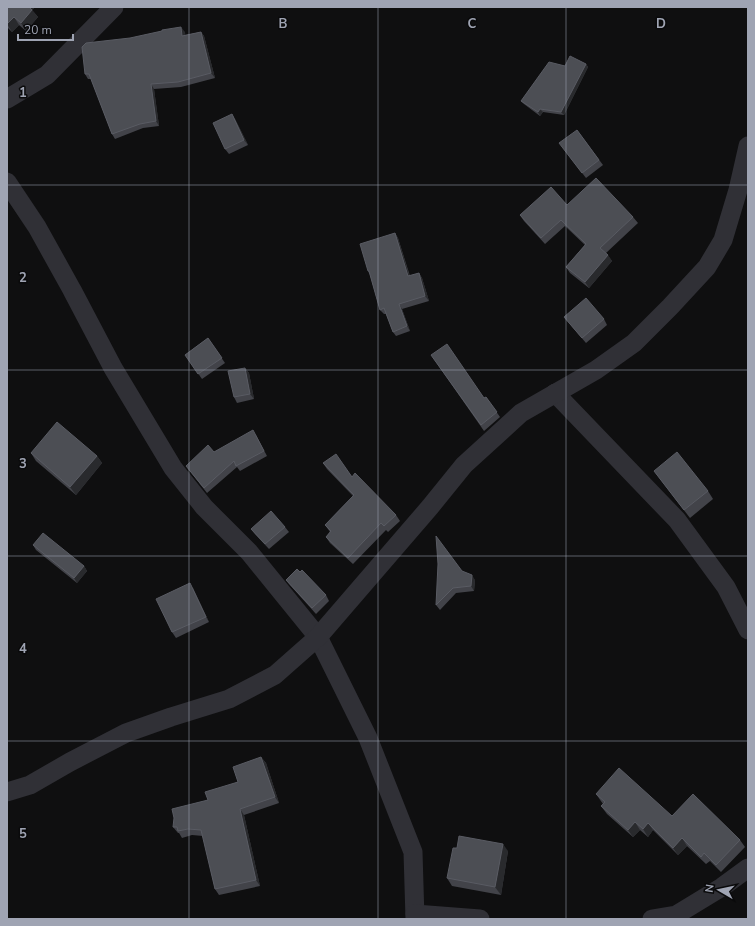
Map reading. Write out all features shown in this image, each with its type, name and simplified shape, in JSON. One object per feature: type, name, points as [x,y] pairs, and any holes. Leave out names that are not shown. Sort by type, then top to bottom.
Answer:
[{"type":"street","points":[[7,99],[47,75],[114,7]]},
{"type":"street","points":[[7,792],[30,785],[126,733],[229,698],[275,675],[318,637],[430,507],[464,465],[521,413],[596,370],[634,343],[708,267],[723,240],[738,190],[748,146]]},
{"type":"street","points":[[7,182],[36,227],[72,290],[113,368],[173,468],[204,507],[249,552],[318,637],[368,738],[413,852],[415,916],[480,919]]},
{"type":"street","points":[[555,393],[677,520],[726,587],[748,630]]},
{"type":"street","points":[[652,919],[676,915],[722,887],[748,868]]},
{"type":"building","points":[[7,7],[29,7],[32,10],[21,23],[14,17],[7,24]]},
{"type":"building","points":[[181,27],[182,36],[201,32],[211,73],[178,82],[151,84],[156,121],[140,124],[112,134],[89,74],[85,74],[82,47],[86,43],[130,38]]},
{"type":"building","points":[[570,56],[586,64],[561,112],[540,109],[538,112],[521,101],[549,62],[565,66]]},
{"type":"building","points":[[232,114],[244,140],[225,149],[213,123]]},
{"type":"building","points":[[577,130],[599,160],[582,173],[559,143]]},
{"type":"building","points":[[596,178],[633,217],[600,248],[608,255],[585,282],[566,267],[586,244],[561,220],[541,238],[520,215],[551,187],[567,205]]},
{"type":"building","points":[[395,233],[408,276],[419,273],[425,296],[399,304],[407,326],[393,332],[384,308],[380,310],[360,244]]},
{"type":"building","points":[[586,298],[604,319],[582,338],[564,317]]},
{"type":"building","points":[[208,338],[222,358],[198,374],[185,355]]},
{"type":"building","points":[[447,344],[484,398],[486,397],[497,412],[481,425],[431,355]]},
{"type":"building","points":[[245,368],[250,394],[234,397],[228,371]]},
{"type":"building","points":[[57,422],[97,456],[70,487],[31,453]]},
{"type":"building","points":[[253,430],[264,451],[236,466],[234,461],[204,488],[186,466],[208,445],[214,452]]},
{"type":"building","points":[[677,452],[708,491],[684,510],[654,471]]},
{"type":"building","points":[[336,454],[352,477],[355,473],[396,515],[384,526],[381,523],[348,558],[326,537],[331,531],[325,525],[354,495],[323,463]]},
{"type":"building","points":[[271,511],[285,527],[265,544],[251,529]]},
{"type":"building","points":[[43,533],[84,566],[74,578],[33,545]]},
{"type":"building","points":[[436,536],[462,571],[472,575],[471,586],[453,588],[436,605],[438,564]]},
{"type":"building","points":[[297,569],[300,572],[302,570],[326,595],[312,608],[286,580]]},
{"type":"building","points":[[190,583],[206,617],[172,632],[156,599]]},
{"type":"building","points":[[261,757],[275,797],[240,809],[256,880],[215,889],[201,830],[188,829],[178,831],[177,827],[173,827],[174,818],[172,809],[208,800],[205,792],[238,782],[233,767]]},
{"type":"building","points":[[619,768],[672,816],[693,794],[740,840],[716,865],[704,853],[701,857],[682,838],[673,848],[648,823],[643,829],[635,822],[628,830],[601,806],[605,802],[596,794]]},
{"type":"building","points":[[459,836],[503,844],[495,887],[447,878],[453,848],[457,848]]}]
